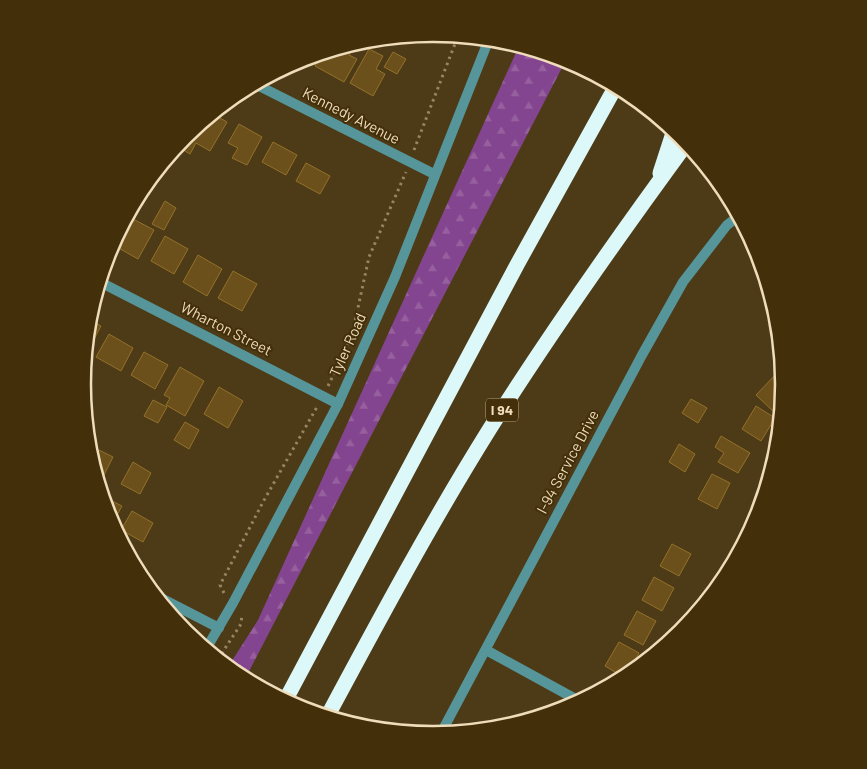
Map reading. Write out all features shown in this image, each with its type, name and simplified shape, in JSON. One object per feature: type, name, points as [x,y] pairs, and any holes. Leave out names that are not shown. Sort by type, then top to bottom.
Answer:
[{"type":"highway","points":[[289,694],[518,263],[612,93]]},
{"type":"highway","points":[[656,186],[671,139]]},
{"type":"highway","name":"I 94","points":[[331,710],[388,602],[489,430],[544,346],[682,150]]},
{"type":"street","name":"Tyler Road","points":[[210,643],[338,404],[395,277],[434,174],[486,46]]},
{"type":"street","name":"Kennedy Avenue","points":[[262,88],[434,174]]},
{"type":"street","name":"I-94 Service Drive","points":[[445,726],[642,355],[683,282],[727,225],[733,220]]},
{"type":"street","name":"Wharton Street","points":[[107,285],[338,404]]},
{"type":"street","points":[[170,603],[219,628]]},
{"type":"street","points":[[486,650],[571,697]]},
{"type":"path","points":[[226,596],[220,585],[263,502],[323,396],[347,347],[354,326],[369,257],[410,162],[455,43]]},
{"type":"path","points":[[222,653],[240,624],[243,613],[240,610]]},
{"type":"green space","points":[[516,53],[562,68],[248,672],[232,661],[258,620]]},
{"type":"building","points":[[369,49],[383,56],[376,69],[385,74],[373,96],[350,83]]},
{"type":"building","points":[[393,52],[406,59],[397,74],[384,67]]},
{"type":"building","points":[[350,53],[349,55],[357,59],[344,82],[315,66],[324,61]]},
{"type":"building","points":[[219,118],[227,122],[210,151],[196,143],[190,154],[184,151],[208,127]]},
{"type":"building","points":[[239,124],[262,137],[247,165],[232,158],[238,148],[228,143]]},
{"type":"building","points":[[273,142],[297,155],[286,175],[262,162]]},
{"type":"building","points":[[306,163],[330,176],[320,194],[296,181]]},
{"type":"building","points":[[165,201],[176,208],[164,230],[152,224]]},
{"type":"building","points":[[134,219],[154,230],[138,259],[120,249]]},
{"type":"building","points":[[165,236],[188,249],[174,274],[151,261]]},
{"type":"building","points":[[198,255],[222,269],[207,296],[183,282]]},
{"type":"building","points":[[233,271],[257,284],[242,311],[218,298]]},
{"type":"building","points":[[97,324],[101,326],[94,339]]},
{"type":"building","points":[[109,334],[133,348],[121,371],[96,357]]},
{"type":"building","points":[[144,352],[168,365],[155,389],[131,375]]},
{"type":"building","points":[[180,367],[204,381],[185,416],[166,405],[170,398],[164,395]]},
{"type":"building","points":[[776,375],[774,413],[756,395]]},
{"type":"building","points":[[219,387],[243,401],[228,428],[204,414]]},
{"type":"building","points":[[691,399],[707,408],[698,423],[682,413]]},
{"type":"building","points":[[153,400],[167,407],[158,423],[144,416]]},
{"type":"building","points":[[756,406],[774,417],[761,441],[742,429]]},
{"type":"building","points":[[185,422],[199,430],[189,449],[174,440]]},
{"type":"building","points":[[721,436],[750,453],[738,473],[718,462],[724,453],[715,447]]},
{"type":"building","points":[[679,444],[695,454],[685,472],[669,462]]},
{"type":"building","points":[[99,450],[113,457],[104,475],[103,473]]},
{"type":"building","points":[[133,462],[151,473],[140,494],[121,484]]},
{"type":"building","points":[[712,474],[730,483],[717,509],[698,499]]},
{"type":"building","points":[[113,501],[122,506],[118,514]]},
{"type":"building","points":[[132,511],[153,523],[143,542],[125,532],[123,527]]},
{"type":"building","points":[[672,544],[691,554],[679,576],[660,566]]},
{"type":"building","points":[[654,577],[674,588],[662,611],[642,600]]},
{"type":"building","points":[[637,611],[656,621],[643,645],[624,635]]},
{"type":"building","points":[[619,642],[639,653],[634,662],[617,673],[605,666]]}]
